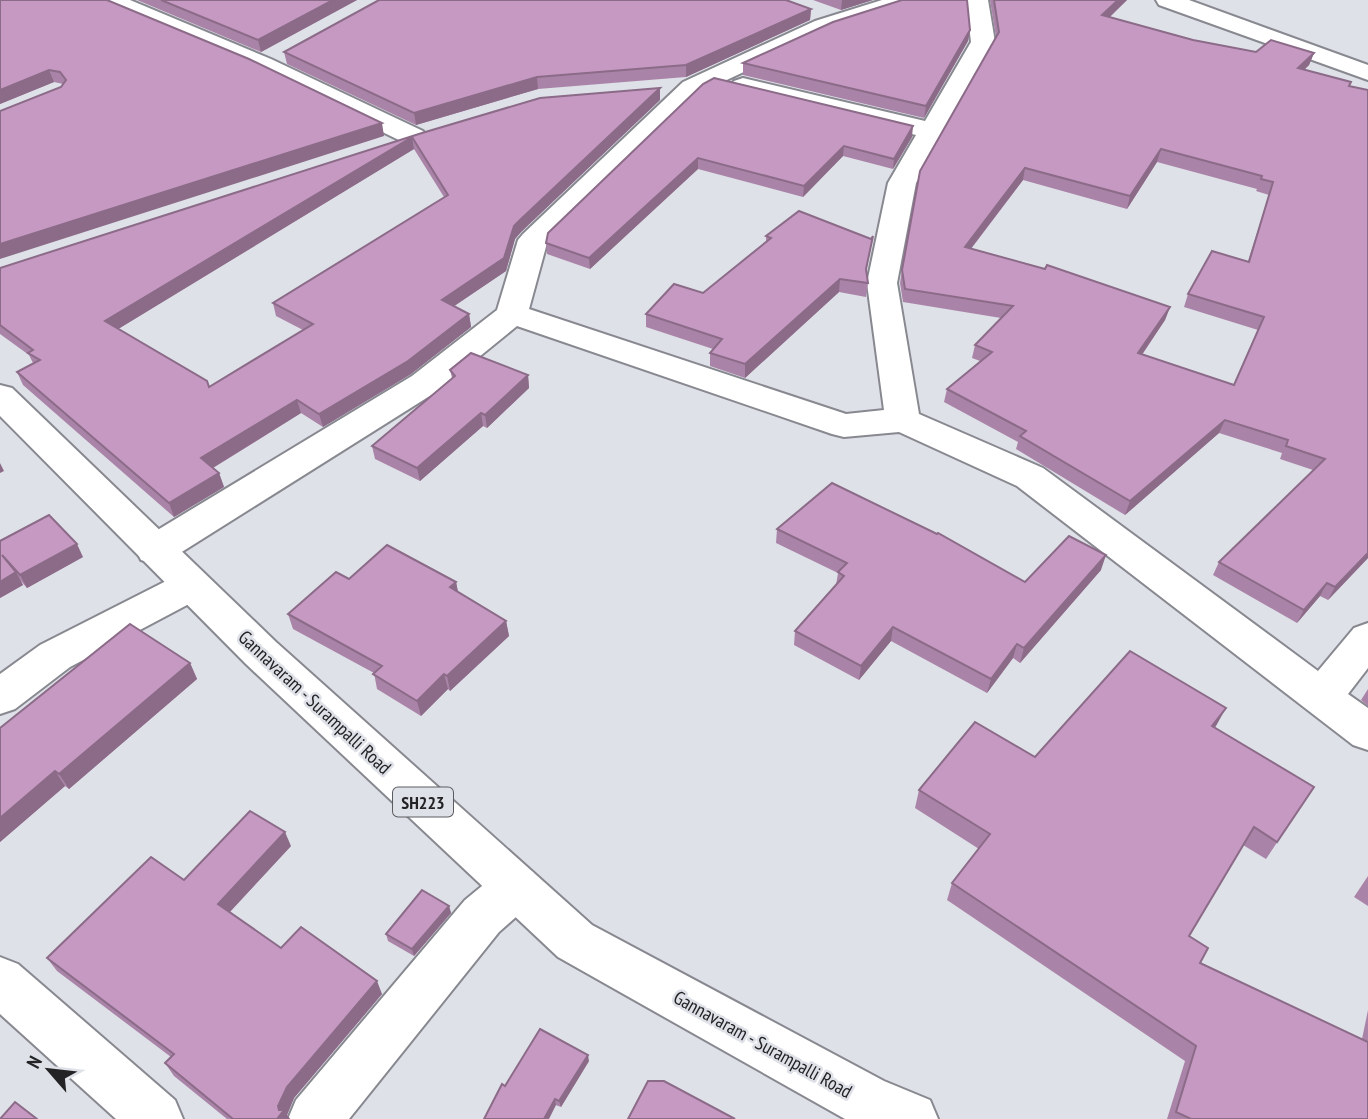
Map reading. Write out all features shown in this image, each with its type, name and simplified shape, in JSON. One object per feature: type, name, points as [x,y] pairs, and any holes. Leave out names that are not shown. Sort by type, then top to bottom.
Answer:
[{"type":"street","points":[[110,0],[427,133],[374,150]]},
{"type":"street","points":[[654,90],[701,83],[839,19],[905,0]]},
{"type":"street","points":[[904,420],[881,283],[902,183],[983,41],[977,0]]},
{"type":"street","points":[[1167,0],[1368,73]]},
{"type":"street","points":[[806,8],[839,19]]},
{"type":"street","points":[[262,64],[286,51]]},
{"type":"street","points":[[701,83],[930,130]]},
{"type":"street","points":[[155,550],[424,384],[512,314],[533,240],[701,83]]},
{"type":"street","points":[[512,314],[844,426],[904,420],[1030,477],[1368,732]]},
{"type":"street","name":"Gannavaram - Surampalli Road","points":[[0,396],[190,586],[575,941],[868,1102],[911,1119]]},
{"type":"street","points":[[0,697],[55,656],[190,586]]},
{"type":"street","points":[[1321,697],[1368,639]]},
{"type":"street","points":[[315,1119],[482,916],[516,887]]},
{"type":"street","points":[[0,981],[156,1119]]},
{"type":"building","points":[[0,0],[107,0],[249,59],[382,123],[0,244],[0,111],[61,87],[66,80],[60,72],[49,70],[0,90]]},
{"type":"building","points":[[161,0],[333,0],[258,40]]},
{"type":"building","points":[[379,0],[786,0],[811,9],[686,65],[537,77],[414,113],[284,52]]},
{"type":"building","points":[[902,0],[967,0],[970,30],[926,106],[743,63],[833,22]]},
{"type":"building","points":[[994,0],[1118,0],[1102,15],[1193,40],[1256,52],[1271,40],[1314,53],[1298,68],[1351,82],[1349,86],[1368,90],[1368,553],[1335,587],[1327,583],[1304,610],[1219,562],[1325,459],[1286,446],[1288,440],[1225,420],[1130,501],[1020,436],[1026,431],[947,389],[992,352],[975,345],[1013,306],[905,289],[902,270],[920,171],[999,32]],"holes":[[[1161,149],[1262,176],[1261,179],[1273,182],[1249,262],[1212,251],[1188,294],[1264,317],[1234,385],[1138,353],[1170,307],[1047,265],[1045,269],[965,247],[1025,168],[1130,196]]]},
{"type":"building","points":[[714,78],[913,126],[894,159],[844,146],[804,186],[698,158],[589,258],[546,243],[548,233],[703,84]]},
{"type":"building","points":[[660,88],[514,226],[504,258],[442,300],[469,314],[408,361],[319,414],[297,400],[201,458],[219,473],[169,503],[17,372],[40,360],[28,353],[33,350],[0,325],[0,268],[422,133],[540,98]],"holes":[[[412,137],[448,195],[273,303],[313,324],[209,387],[207,381],[105,321]]]},
{"type":"building","points":[[799,211],[871,239],[873,236],[866,269],[868,283],[840,279],[745,364],[710,353],[722,339],[646,314],[674,284],[703,293],[771,238],[766,236]]},
{"type":"building","points":[[471,353],[528,375],[485,415],[481,413],[417,468],[372,446],[455,376],[450,370]]},
{"type":"building","points":[[832,483],[938,533],[1025,582],[1069,536],[1106,555],[1024,648],[1017,644],[991,679],[893,627],[861,666],[795,631],[844,576],[838,572],[847,563],[777,529]]},
{"type":"building","points":[[49,515],[77,544],[20,575],[2,555],[16,572],[0,582],[0,541]]},
{"type":"building","points":[[387,545],[456,582],[450,587],[506,621],[417,701],[373,674],[382,666],[288,614],[336,572],[349,579]]},
{"type":"building","points":[[130,624],[190,663],[59,774],[55,771],[0,818],[0,728]]},
{"type":"building","points":[[1130,651],[1226,708],[1212,726],[1314,787],[1277,842],[1254,827],[1189,936],[1208,948],[1200,963],[1368,1042],[1368,1119],[1191,1119],[1176,1112],[1196,1046],[952,883],[990,834],[919,790],[975,722],[1035,757]]},
{"type":"building","points":[[250,811],[285,832],[218,904],[281,948],[301,927],[377,981],[287,1087],[278,1106],[279,1110],[284,1110],[277,1119],[233,1119],[165,1063],[174,1054],[47,958],[151,857],[184,880]]},
{"type":"building","points":[[422,890],[449,906],[412,949],[386,934]]},
{"type":"building","points":[[540,1029],[588,1055],[559,1101],[555,1099],[544,1119],[484,1119],[502,1084],[505,1086]]},
{"type":"building","points":[[648,1081],[664,1081],[735,1119],[628,1119]]},
{"type":"building","points":[[15,1102],[37,1119],[0,1119]]}]
